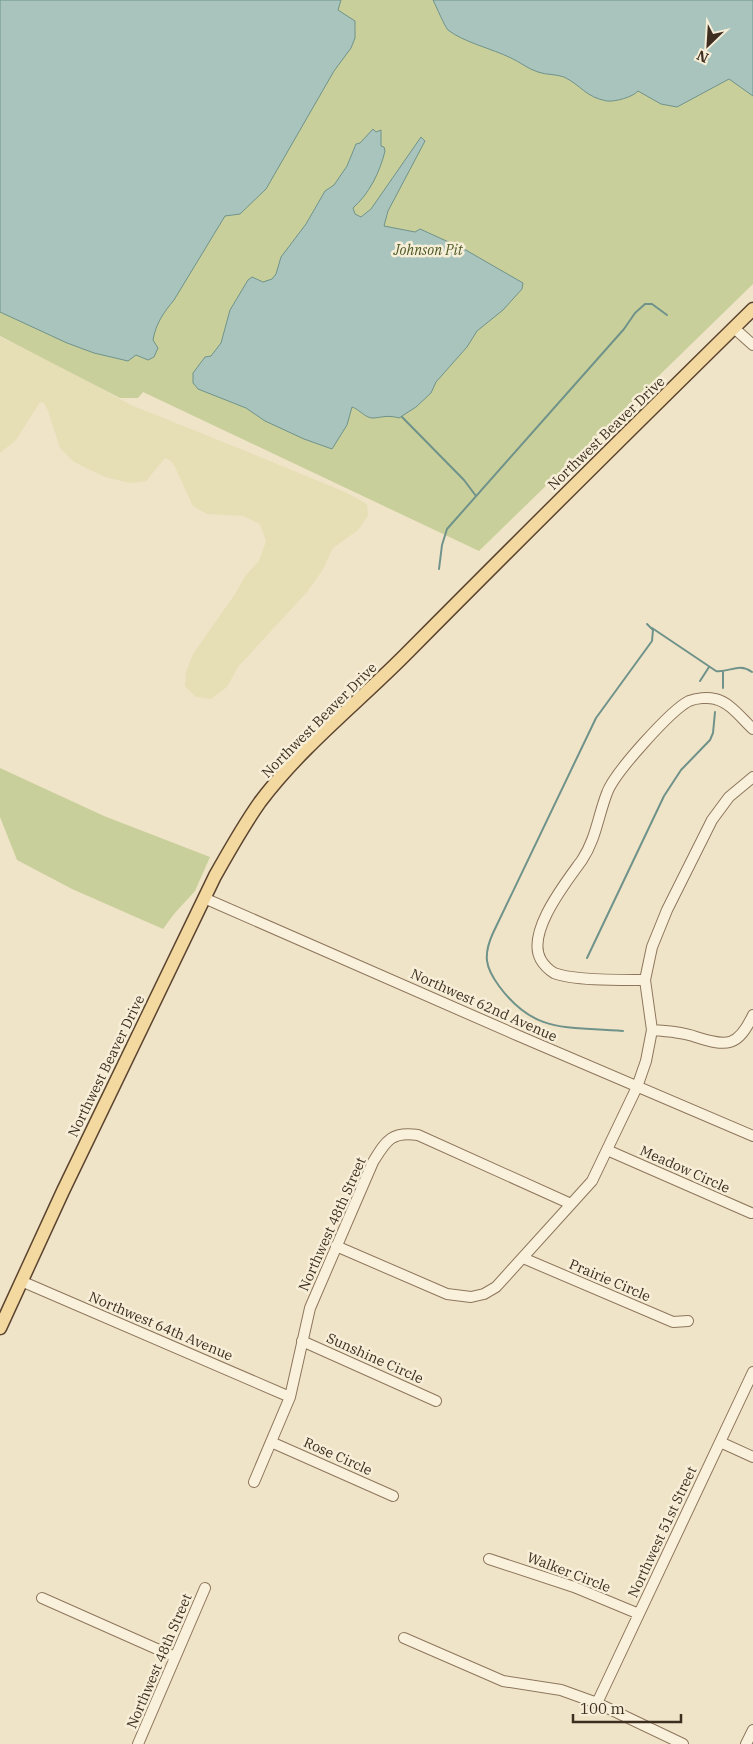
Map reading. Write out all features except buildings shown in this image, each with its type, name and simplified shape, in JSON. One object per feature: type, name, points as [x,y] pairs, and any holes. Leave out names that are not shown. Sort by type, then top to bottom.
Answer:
[{"type":"main road","name":"Northwest Beaver Drive","points":[[0,1328],[204,898],[236,838],[260,802],[293,764],[753,309]]},
{"type":"street","points":[[734,328],[753,345]]},
{"type":"street","points":[[645,980],[567,976],[554,972],[546,967],[540,958],[536,940],[564,881],[594,840],[607,792],[615,776],[677,710],[690,700],[716,699],[726,702],[753,729]]},
{"type":"street","points":[[336,1246],[458,1297],[484,1294],[496,1287],[524,1258],[588,1186],[637,1087],[646,1061],[652,1030],[645,980],[652,947],[667,910],[712,820],[729,797],[753,777]]},
{"type":"street","name":"Northwest 62nd Avenue","points":[[204,898],[753,1136]]},
{"type":"street","points":[[652,1030],[695,1036],[711,1043],[726,1043],[741,1035],[753,1015]]},
{"type":"street","name":"Northwest 48th Street","points":[[254,1482],[290,1397],[310,1308],[373,1162],[382,1146],[393,1136],[405,1133],[418,1135],[570,1204]]},
{"type":"street","name":"Meadow Circle","points":[[607,1150],[751,1213]]},
{"type":"street","name":"Prairie Circle","points":[[524,1258],[673,1322],[688,1321]]},
{"type":"street","name":"Northwest 64th Avenue","points":[[21,1281],[290,1397]]},
{"type":"street","name":"Sunshine Circle","points":[[302,1341],[436,1401]]},
{"type":"street","name":"Northwest 51st Street","points":[[597,1704],[753,1372]]},
{"type":"street","name":"Rose Circle","points":[[271,1442],[393,1496]]},
{"type":"street","points":[[720,1442],[753,1458]]},
{"type":"street","name":"Walker Circle","points":[[490,1558],[574,1587],[639,1614]]},
{"type":"street","name":"Northwest 48th Street","points":[[138,1744],[205,1588]]},
{"type":"street","points":[[42,1598],[176,1657]]},
{"type":"street","points":[[404,1638],[503,1681],[561,1690],[597,1704],[683,1744]]},
{"type":"street","points":[[746,1744],[753,1730]]},
{"type":"shaded area","points":[[0,337],[62,367],[131,405],[345,492],[367,504],[368,516],[358,530],[333,548],[322,571],[307,592],[238,667],[227,687],[211,699],[196,697],[185,686],[186,672],[193,654],[246,575],[259,561],[266,541],[260,524],[243,516],[207,514],[193,506],[175,467],[171,461],[165,458],[146,481],[130,483],[105,477],[74,462],[60,448],[44,403],[40,402],[16,440],[0,453]]},
{"type":"green space","name":"Johnson Pit","points":[[0,0],[753,0],[753,284],[479,551],[143,392],[138,398],[120,398],[0,336]]},
{"type":"green space","points":[[0,768],[104,816],[210,857],[195,891],[163,929],[72,889],[17,860],[0,817]]},
{"type":"water","points":[[0,0],[341,0],[338,10],[355,21],[355,38],[351,48],[334,71],[266,189],[240,214],[225,216],[161,318],[153,340],[158,348],[154,357],[148,360],[136,355],[128,361],[94,353],[67,343],[0,312]]},
{"type":"water","points":[[433,0],[753,0],[753,96],[729,79],[677,107],[661,104],[638,91],[619,100],[607,101],[593,97],[564,77],[534,71],[511,58],[454,34],[448,30]]},
{"type":"water","points":[[373,129],[376,132],[381,130],[381,146],[384,147],[385,151],[373,182],[353,208],[355,214],[361,217],[371,209],[421,137],[425,141],[388,211],[384,226],[415,232],[420,229],[464,249],[523,283],[522,289],[503,310],[477,331],[467,347],[436,382],[431,393],[416,407],[399,418],[389,416],[371,418],[352,407],[347,425],[332,449],[304,439],[265,421],[246,408],[198,389],[193,383],[193,373],[205,357],[211,356],[221,343],[230,310],[248,280],[252,277],[263,282],[272,279],[276,274],[281,257],[306,224],[325,191],[334,185],[347,166],[356,144],[360,143]]},
{"type":"waterway","points":[[439,569],[442,545],[447,529],[624,329],[635,313],[645,304],[652,304],[667,315]]},
{"type":"waterway","points":[[402,417],[464,480],[476,496]]},
{"type":"waterway","points":[[623,1031],[554,1025],[526,1013],[512,1002],[494,979],[488,967],[487,954],[493,933],[596,718],[652,641],[653,630],[647,624]]},
{"type":"waterway","points":[[652,628],[716,671],[742,668],[752,672]]},
{"type":"waterway","points":[[700,681],[709,667]]},
{"type":"waterway","points":[[723,671],[723,688]]},
{"type":"waterway","points":[[587,958],[664,796],[681,770],[710,740],[713,733],[715,712]]}]
